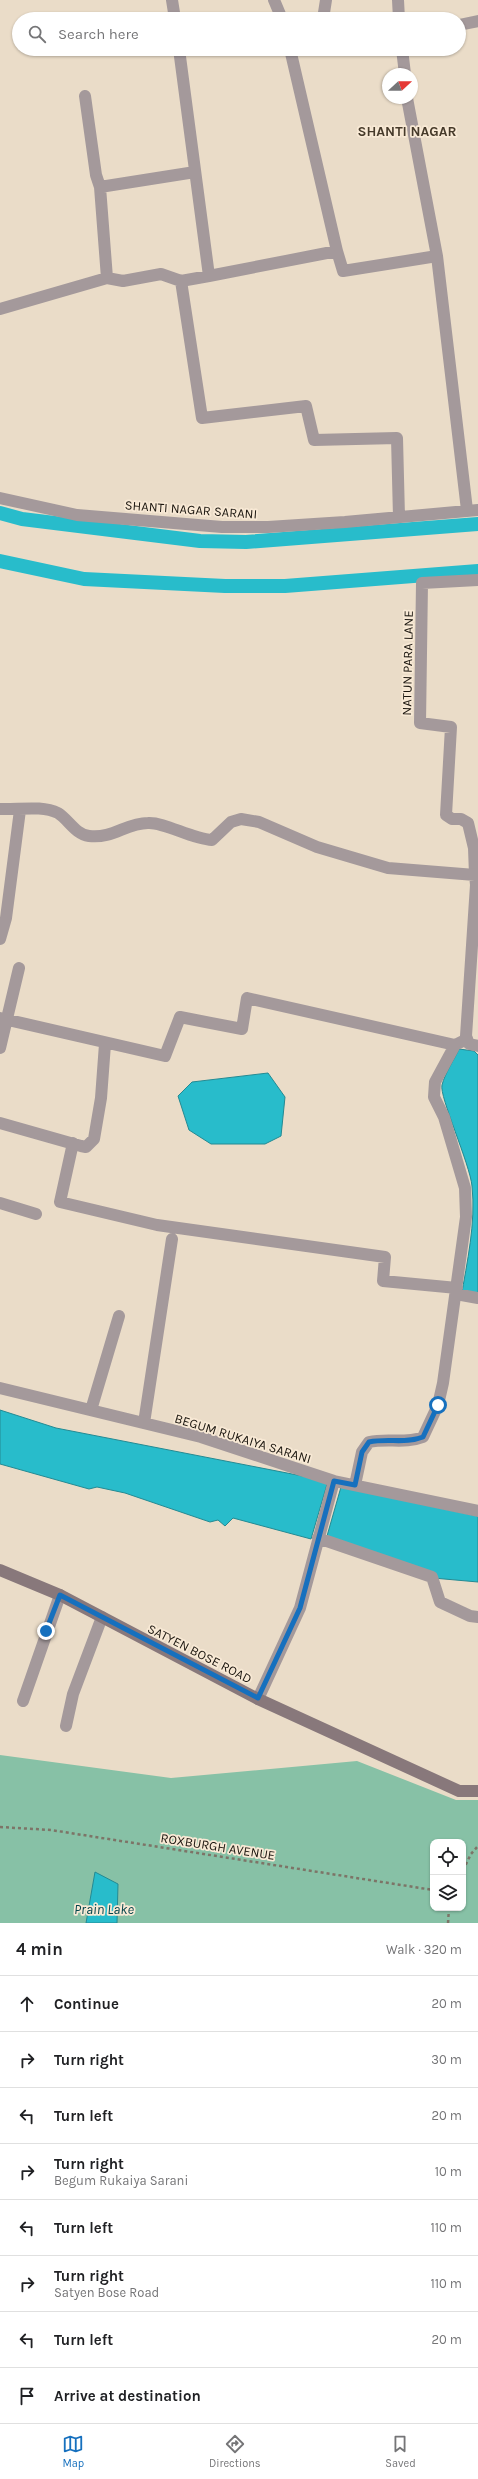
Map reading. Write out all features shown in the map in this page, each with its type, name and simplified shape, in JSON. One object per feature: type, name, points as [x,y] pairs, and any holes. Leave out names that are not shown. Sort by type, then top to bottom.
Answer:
[{"type":"main road","name":"SATYEN BOSE ROAD","points":[[0,1570],[60,1595],[258,1698],[459,1791],[478,1791]]},
{"type":"street","points":[[172,0],[174,12]]},
{"type":"street","points":[[274,0],[279,12]]},
{"type":"street","points":[[324,12],[326,0]]},
{"type":"street","points":[[398,0],[399,12]]},
{"type":"street","points":[[466,24],[478,22]]},
{"type":"street","points":[[180,56],[210,276]]},
{"type":"street","points":[[292,56],[343,271],[437,256]]},
{"type":"street","points":[[403,56],[404,68]]},
{"type":"street","points":[[86,96],[96,175],[100,186],[107,278]]},
{"type":"street","points":[[408,104],[437,256],[472,510]]},
{"type":"street","points":[[100,186],[196,172]]},
{"type":"street","points":[[0,309],[107,278],[123,281],[161,274],[181,281],[338,251]]},
{"type":"street","points":[[181,281],[202,418],[306,406],[314,440],[397,438],[399,517]]},
{"type":"street","name":"SHANTI NAGAR SARANI","points":[[0,498],[77,515],[222,527],[268,527],[472,510]]},
{"type":"street","name":"NATUN PARA LANE","points":[[476,875],[474,848],[468,823],[461,819],[452,819],[446,815],[451,727],[420,723],[422,583],[478,580]]},
{"type":"street","points":[[0,809],[36,809],[57,813],[74,829],[88,836],[110,836],[137,824],[149,822],[202,839],[212,840],[231,822],[241,819],[258,822],[317,847],[388,868],[476,875],[467,1039],[469,1044],[478,1046]]},
{"type":"street","points":[[0,939],[20,810]]},
{"type":"street","points":[[0,1048],[3,1019],[19,968]]},
{"type":"street","points":[[3,1019],[105,1044],[165,1056],[180,1017],[242,1029],[247,998],[455,1045]]},
{"type":"street","points":[[355,1485],[362,1452],[369,1442],[383,1439],[411,1442],[423,1437],[430,1426],[438,1405],[443,1383],[464,1236],[465,1188],[444,1116],[434,1097],[435,1082],[455,1045],[467,1039]]},
{"type":"street","points":[[0,1124],[86,1146],[94,1139],[101,1098],[105,1044]]},
{"type":"street","points":[[73,1143],[60,1202],[158,1225],[385,1257],[383,1281],[456,1291],[478,1298]]},
{"type":"street","points":[[0,1203],[36,1214]]},
{"type":"street","points":[[144,1423],[172,1239]]},
{"type":"street","points":[[91,1410],[118,1316]]},
{"type":"street","name":"BEGUM RUKAIYA SARANI","points":[[0,1388],[201,1438],[334,1481],[478,1511]]},
{"type":"street","points":[[258,1698],[300,1608],[334,1481]]},
{"type":"street","points":[[318,1538],[432,1577],[440,1602],[470,1616],[478,1616]]},
{"type":"street","points":[[23,1701],[60,1595]]},
{"type":"street","points":[[66,1726],[73,1694],[102,1617]]},
{"type":"path","name":"ROXBURGH AVENUE","points":[[0,1827],[51,1830],[430,1890]]},
{"type":"path","points":[[466,1864],[471,1854],[478,1846]]},
{"type":"path","points":[[448,1923],[450,1911]]},
{"type":"green space","points":[[0,1755],[171,1778],[357,1761],[456,1800],[478,1800],[478,1923],[0,1923]]},
{"type":"water","points":[[459,1049],[474,1051],[478,1055],[478,1301],[461,1298],[472,1228],[472,1186],[466,1162],[442,1092],[443,1080]]},
{"type":"water","points":[[268,1073],[285,1097],[281,1136],[265,1144],[211,1144],[189,1130],[178,1096],[192,1082]]},
{"type":"water","points":[[0,1410],[56,1428],[328,1481],[311,1539],[233,1518],[225,1526],[218,1520],[210,1522],[125,1493],[97,1487],[89,1489],[0,1464]]},
{"type":"water","points":[[341,1487],[478,1516],[478,1582],[433,1578],[325,1543]]},
{"type":"water","name":"Prain Lake","points":[[95,1872],[118,1884],[117,1923],[86,1923]]},
{"type":"waterway","points":[[0,513],[22,519],[200,541],[246,542],[478,524]]},
{"type":"waterway","points":[[0,561],[84,579],[225,586],[285,586],[478,571]]},
{"type":"district","name":"SHANTI NAGAR","points":[[407,131]]},
{"type":"route","points":[[46,1631],[60,1595],[186,1662],[258,1698],[300,1608],[313,1551],[334,1481],[355,1485],[362,1452],[369,1442],[383,1439],[411,1442],[423,1437],[430,1426],[438,1405]]}]
